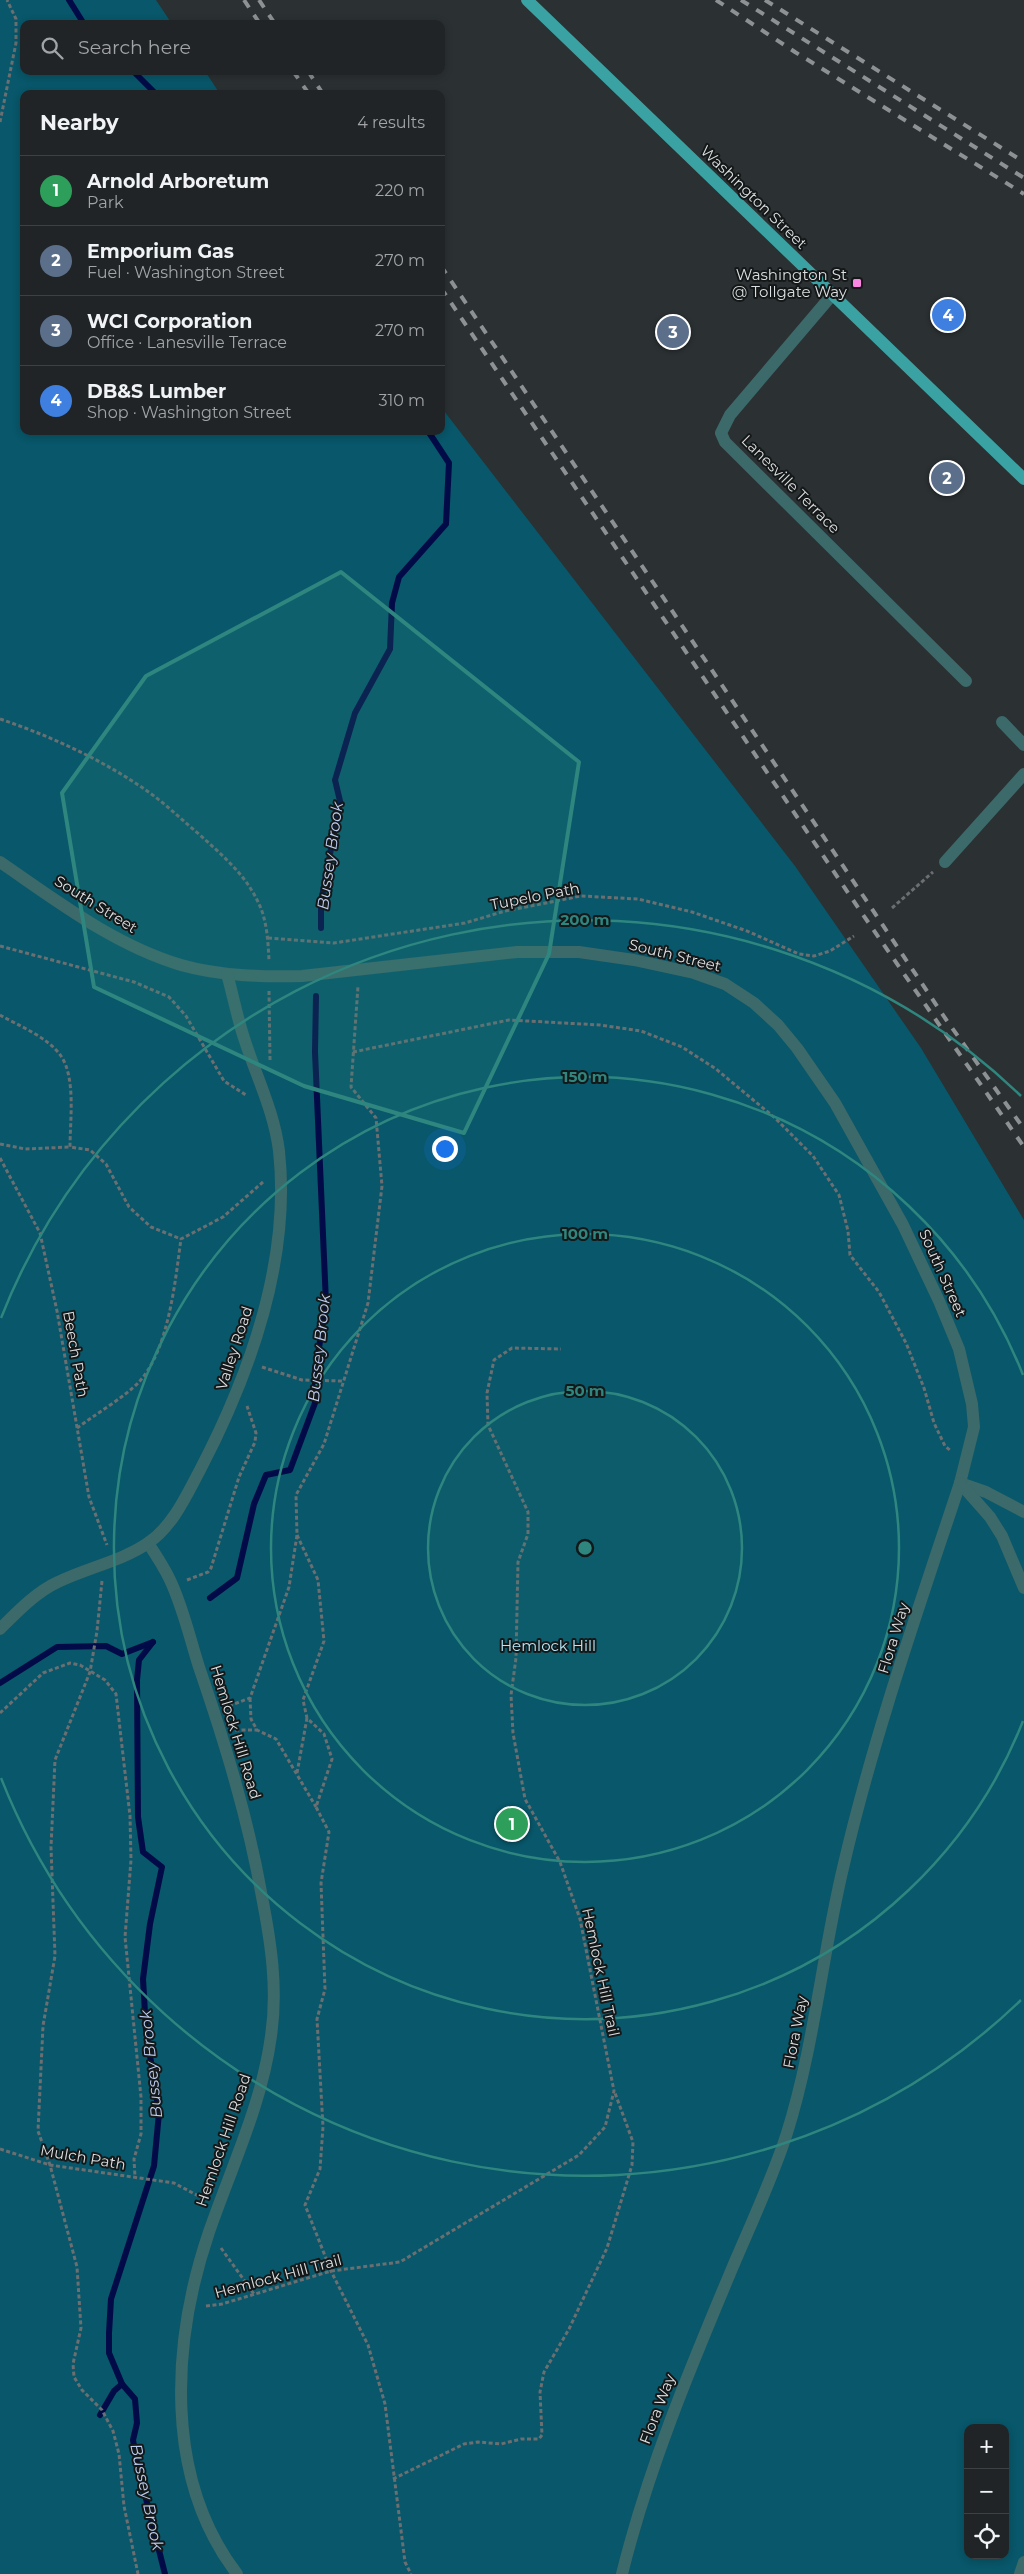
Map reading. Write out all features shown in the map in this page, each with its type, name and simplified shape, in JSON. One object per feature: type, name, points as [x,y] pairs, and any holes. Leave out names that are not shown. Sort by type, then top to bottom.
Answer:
[{"type":"main road","name":"Washington Street","points":[[527,0],[1024,479]]},
{"type":"street","name":"Lanesville Terrace","points":[[832,295],[730,415],[722,433],[725,442],[966,681]]},
{"type":"street","points":[[1002,722],[1024,745]]},
{"type":"street","points":[[945,862],[1024,774]]},
{"type":"street","name":"South Street","points":[[0,862],[87,921],[127,944],[184,966],[228,974],[269,977],[353,972],[517,952],[579,952],[634,960],[702,976],[725,984],[754,1003],[790,1040],[835,1102],[903,1225],[939,1300],[959,1349],[972,1404],[974,1427],[960,1483]]},
{"type":"street","name":"Valley Road","points":[[0,1628],[19,1609],[56,1582],[148,1543],[171,1520],[220,1432],[247,1369],[263,1320],[278,1233],[281,1210],[280,1161],[269,1108],[244,1038],[228,974]]},
{"type":"street","points":[[960,1483],[986,1492],[1024,1512]]},
{"type":"street","points":[[960,1483],[990,1518],[1002,1536],[1024,1588]]},
{"type":"street","name":"Flora Way","points":[[622,2574],[637,2514],[668,2425],[786,2136],[808,2055],[830,1929],[852,1832],[886,1714],[960,1483]]},
{"type":"street","name":"Hemlock Hill Road","points":[[148,1543],[172,1585],[236,1781],[258,1875],[272,1953],[274,1987],[271,2038],[253,2110],[209,2232],[188,2308],[181,2379],[187,2456],[202,2510],[214,2537],[237,2574]]},
{"type":"street","points":[[1020,2574],[1024,2562]]},
{"type":"path","points":[[0,122],[16,43],[16,19],[8,0]]},
{"type":"path","points":[[0,720],[28,729],[81,753],[126,777],[152,794],[224,857],[245,879],[260,905],[268,938],[268,953]]},
{"type":"path","points":[[892,908],[945,862]]},
{"type":"path","name":"Tupelo Path","points":[[268,938],[334,943],[465,923],[505,912],[581,896],[638,899],[692,912],[747,931],[799,954],[814,956],[830,951],[854,936]]},
{"type":"path","points":[[0,946],[134,982],[169,997],[186,1016],[224,1081],[269,1108]]},
{"type":"path","points":[[353,972],[358,986],[350,1087],[376,1118],[382,1186],[368,1303],[342,1381],[324,1444],[296,1495],[297,1535],[288,1587],[250,1698],[251,1719],[257,1730],[276,1739],[329,1832],[321,1883],[325,1990],[317,2018],[322,2127],[320,2169],[305,2205],[330,2271],[368,2345],[385,2404],[405,2562],[412,2574]]},
{"type":"path","points":[[269,994],[270,1064]]},
{"type":"path","points":[[0,1015],[44,1040],[60,1056],[69,1075],[70,1147]]},
{"type":"path","points":[[353,1052],[509,1020],[600,1025],[641,1031],[682,1047],[716,1069],[775,1118],[813,1156],[839,1195],[848,1231],[850,1254],[879,1292],[906,1343],[945,1446],[965,1462]]},
{"type":"path","points":[[0,1144],[25,1149],[70,1147],[90,1150],[106,1164],[129,1207],[151,1227],[181,1239],[223,1217],[257,1190],[280,1161]]},
{"type":"path","name":"Beech Path","points":[[0,1158],[40,1233],[57,1311],[89,1497],[108,1561]]},
{"type":"path","points":[[77,1428],[139,1383],[153,1361],[162,1338],[173,1291],[181,1239]]},
{"type":"path","name":"Hemlock Hill Trail","points":[[188,2308],[222,2304],[330,2271],[400,2262],[579,2155],[605,2127],[614,2091],[580,1919],[560,1862],[525,1799],[513,1733],[512,1704],[516,1658],[518,1562],[528,1534],[528,1512],[488,1425],[487,1393],[494,1360],[512,1348],[561,1349]]},
{"type":"path","points":[[247,1369],[261,1367],[302,1380],[342,1381]]},
{"type":"path","points":[[172,1585],[204,1574],[211,1568],[239,1477],[255,1442],[256,1432],[249,1409],[236,1394]]},
{"type":"path","points":[[297,1535],[318,1580],[324,1641],[303,1700],[307,1718],[297,1773]]},
{"type":"path","points":[[108,1561],[90,1672],[55,1760],[51,1847],[55,1956],[43,2026],[38,2131],[50,2165],[78,2267],[81,2328],[73,2364],[74,2377],[82,2390],[106,2414],[113,2431],[119,2454],[124,2506],[138,2574]]},
{"type":"path","points":[[0,1713],[43,1673],[70,1663],[80,1665],[105,1680],[116,1694],[130,1816],[131,1860],[125,1937],[141,2097],[141,2134],[134,2159],[135,2177]]},
{"type":"path","points":[[215,1712],[250,1698]]},
{"type":"path","points":[[307,1718],[324,1734],[332,1759],[316,1807]]},
{"type":"path","points":[[394,2479],[464,2444],[478,2442],[501,2444],[521,2439],[539,2439],[542,2435],[540,2392],[544,2372],[569,2329],[607,2248],[632,2165],[633,2142],[614,2091]]},
{"type":"path","name":"Mulch Path","points":[[0,2149],[50,2165],[174,2183],[218,2206]]},
{"type":"path","points":[[209,2232],[254,2294]]},
{"type":"highlighted area","points":[[341,572],[579,762],[549,954],[464,1133],[304,1086],[94,987],[62,793],[146,676]]},
{"type":"green space","name":"Hemlock Hill","points":[[0,0],[156,0],[169,20],[20,20],[20,75],[208,75],[217,90],[20,90],[20,435],[445,435],[445,412],[795,866],[921,1048],[1024,1220],[1024,2574],[0,2574]]},
{"type":"waterway","name":"Bussey Brook","points":[[69,0],[82,20]]},
{"type":"waterway","name":"Bussey Brook","points":[[137,75],[152,90]]},
{"type":"waterway","name":"Bussey Brook","points":[[321,928],[321,902],[340,801],[335,780],[355,713],[390,649],[392,603],[399,577],[446,524],[449,463],[431,435]]},
{"type":"waterway","name":"Bussey Brook","points":[[210,1598],[237,1578],[254,1504],[266,1475],[290,1470],[315,1403],[315,1373],[326,1303],[315,1052],[316,996]]},
{"type":"waterway","name":"Bussey Brook","points":[[153,1642],[139,1660],[137,1680],[138,1817],[143,1852],[162,1867],[150,1924],[143,1979],[146,2030],[159,2113],[154,2166],[111,2299],[109,2353],[122,2384],[135,2399],[137,2423],[133,2440],[165,2574]]},
{"type":"waterway","points":[[0,1683],[57,1647],[106,1646],[122,1654],[153,1642]]},
{"type":"waterway","points":[[100,2415],[114,2391],[122,2384]]},
{"type":"railway","points":[[244,0],[257,20]]},
{"type":"railway","points":[[259,0],[272,20]]},
{"type":"railway","points":[[716,0],[795,52],[1024,194]]},
{"type":"railway","points":[[741,0],[1024,178]]},
{"type":"railway","points":[[765,0],[1024,162]]},
{"type":"railway","points":[[296,75],[306,90]]},
{"type":"railway","points":[[311,75],[320,90]]},
{"type":"railway","points":[[445,272],[945,1018],[1024,1129]]},
{"type":"railway","points":[[445,294],[859,909],[1024,1147]]},
{"type":"place","name":"Washington St @ Tollgate Way","points":[[857,283]]},
{"type":"place","name":"DB&S Lumber","points":[[948,315]]},
{"type":"place","name":"WCI Corporation","points":[[673,332]]},
{"type":"place","name":"Emporium Gas","points":[[947,478]]},
{"type":"place","name":"Arnold Arboretum","points":[[512,1824]]}]
